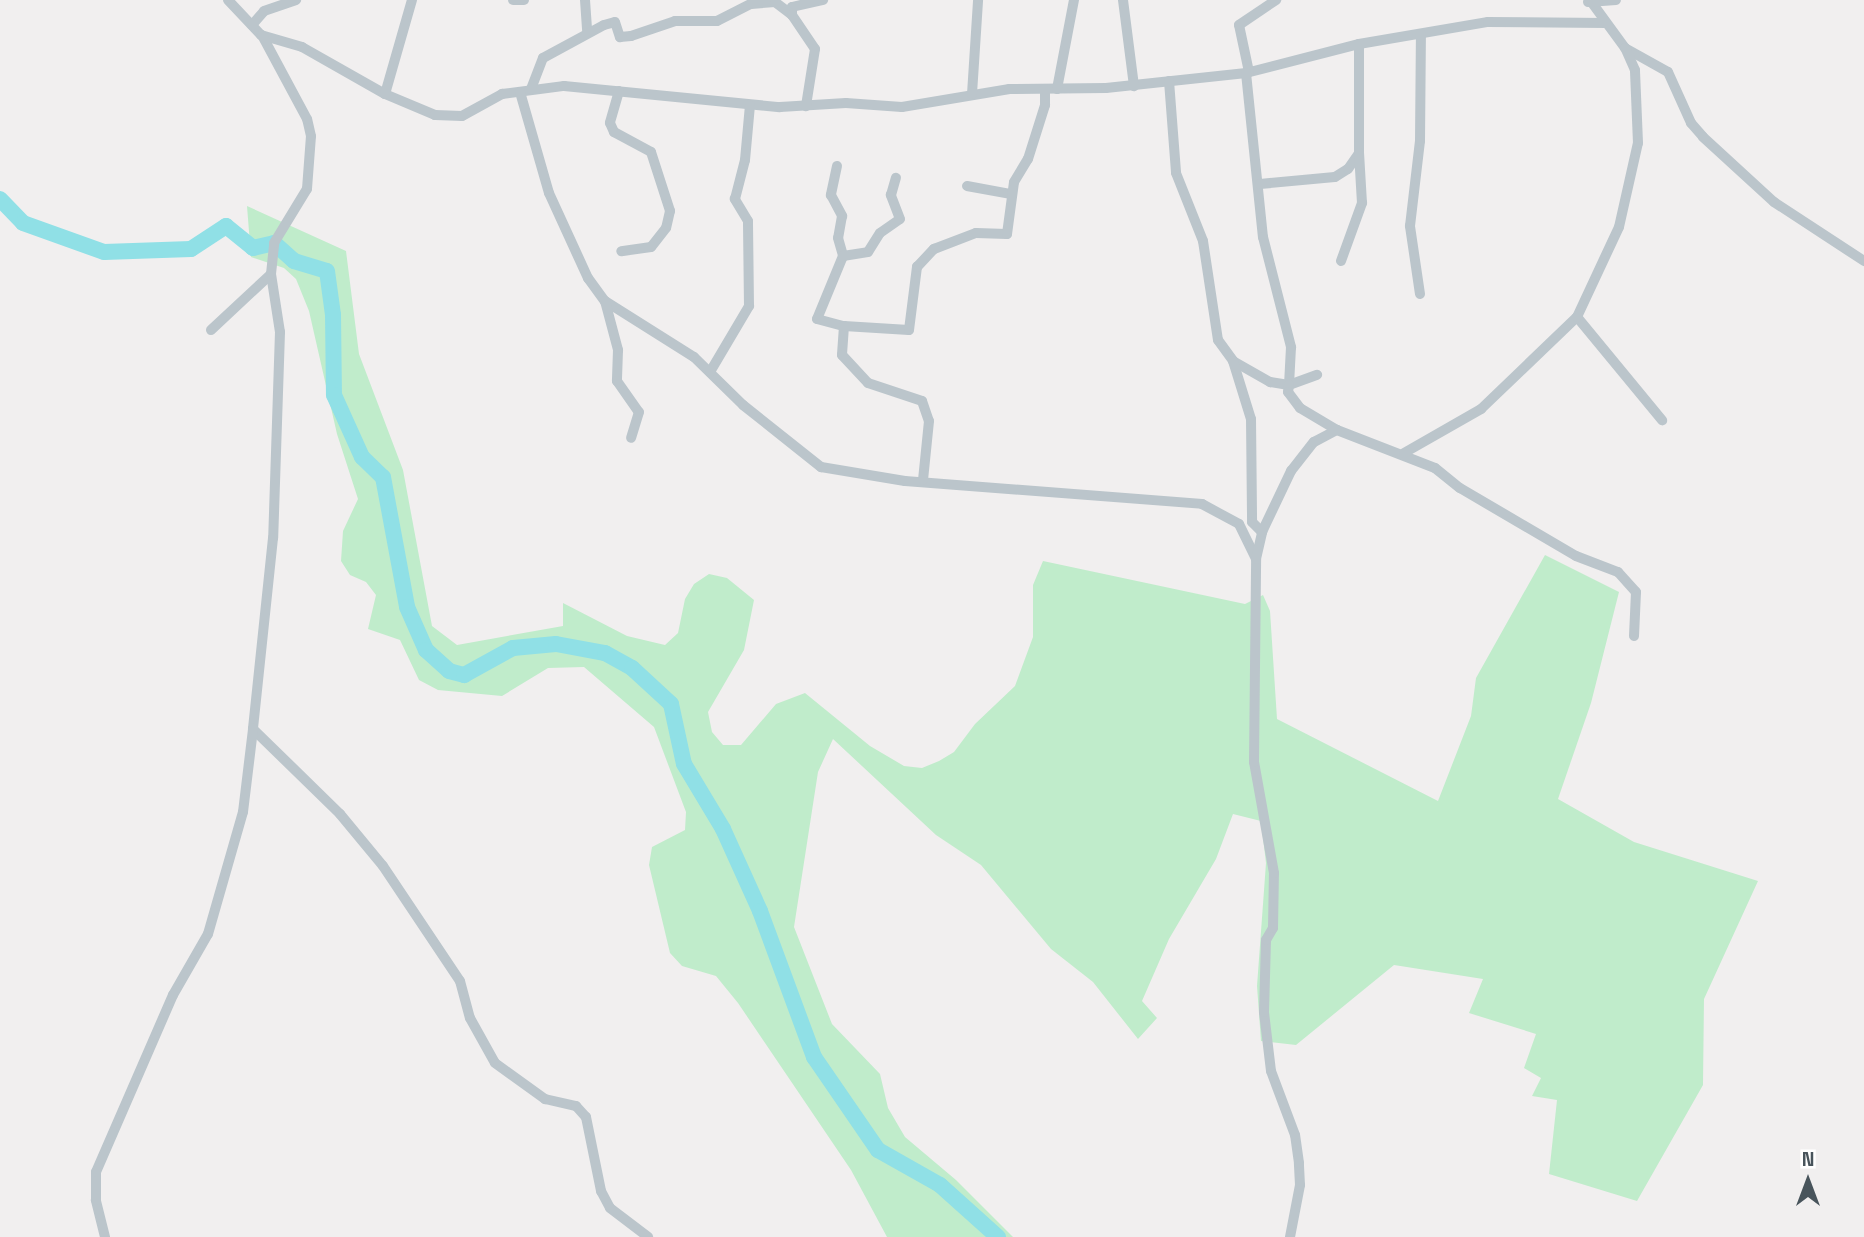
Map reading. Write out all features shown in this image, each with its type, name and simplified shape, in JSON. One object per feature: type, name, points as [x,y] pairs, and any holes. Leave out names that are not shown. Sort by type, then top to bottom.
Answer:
[{"type":"street","points":[[105,1237],[96,1200],[96,1172],[173,995],[208,934],[243,812],[268,615],[280,332],[271,274],[274,243],[307,189],[311,136],[307,119],[261,35],[228,0]]},
{"type":"street","points":[[252,26],[264,11],[296,0]]},
{"type":"street","points":[[385,94],[412,0]]},
{"type":"street","points":[[516,0],[524,0]]},
{"type":"street","points":[[585,0],[587,32]]},
{"type":"street","points":[[792,15],[792,6],[823,0]]},
{"type":"street","points":[[972,94],[978,0]]},
{"type":"street","points":[[1057,89],[1074,0]]},
{"type":"street","points":[[1123,0],[1134,86]]},
{"type":"street","points":[[1276,0],[1239,25],[1247,72],[1255,185],[1335,177],[1348,169],[1359,152]]},
{"type":"street","points":[[1589,2],[1616,0]]},
{"type":"street","points":[[631,438],[639,412],[617,381],[618,350],[605,301],[588,278],[549,192],[525,91],[543,58],[587,32],[615,22],[620,37],[631,36],[674,21],[717,21],[751,4],[775,2],[792,15],[816,49],[806,106]]},
{"type":"street","points":[[1404,453],[1481,409],[1577,317],[1619,227],[1638,143],[1635,70],[1625,48],[1589,2]]},
{"type":"street","points":[[261,35],[302,47],[385,94],[435,115],[462,116],[502,94],[564,86],[750,104],[902,107],[972,94],[1134,86],[1247,72],[1359,44],[1500,21],[1605,23]]},
{"type":"street","points":[[1420,293],[1410,226],[1420,141],[1421,34]]},
{"type":"street","points":[[1341,261],[1362,203],[1359,44]]},
{"type":"street","points":[[1625,48],[1668,72],[1691,123],[1744,176],[1774,202],[1864,261]]},
{"type":"street","points":[[1169,81],[1176,173],[1203,240],[1218,340],[1233,361],[1251,419],[1252,522],[1262,532]]},
{"type":"street","points":[[837,166],[831,195],[842,216],[838,238],[843,256],[817,319],[844,326],[909,330],[917,267],[933,249],[976,233],[1007,234],[1011,194],[1045,105],[1045,89]]},
{"type":"street","points":[[619,91],[610,123],[614,132],[651,152],[670,211],[666,228],[651,247],[621,251]]},
{"type":"street","points":[[710,372],[749,306],[748,221],[735,199],[745,160],[750,104]]},
{"type":"street","points":[[843,256],[868,252],[880,233],[900,219],[891,195],[896,178]]},
{"type":"street","points":[[1260,184],[1264,237],[1292,347],[1288,392],[1300,408],[1337,430],[1404,453],[1435,468],[1460,488],[1576,556],[1631,582],[1636,592],[1634,636]]},
{"type":"street","points":[[967,186],[1011,194]]},
{"type":"street","points":[[211,330],[271,274]]},
{"type":"street","points":[[605,301],[639,319],[710,372],[821,467],[923,480],[1202,504],[1239,524],[1256,559]]},
{"type":"street","points":[[1577,317],[1662,420]]},
{"type":"street","points":[[844,326],[842,355],[853,369],[868,383],[922,401],[929,421],[923,480]]},
{"type":"street","points":[[1233,361],[1270,382],[1289,385],[1317,375]]},
{"type":"street","points":[[1290,1237],[1300,1185],[1299,1163],[1295,1135],[1271,1071],[1264,1012],[1275,873],[1254,762],[1256,559],[1262,532],[1291,471],[1314,442],[1337,430]]},
{"type":"street","points":[[253,729],[340,814],[383,866],[460,981],[470,1018],[495,1063],[545,1099],[576,1106],[586,1117],[601,1191],[610,1208],[648,1237]]},
{"type":"green space","points":[[247,206],[346,251],[359,354],[403,470],[432,626],[457,645],[563,626],[563,603],[627,636],[665,645],[678,633],[685,599],[694,584],[709,574],[727,578],[754,600],[744,650],[708,712],[712,732],[723,745],[741,745],[776,704],[805,693],[870,746],[904,766],[922,768],[939,761],[954,752],[975,724],[1015,686],[1033,637],[1033,585],[1043,561],[1245,604],[1263,595],[1270,611],[1277,719],[1438,801],[1471,716],[1476,678],[1545,555],[1619,592],[1591,703],[1558,799],[1634,842],[1758,881],[1704,999],[1703,1085],[1637,1201],[1549,1174],[1557,1100],[1532,1096],[1541,1078],[1524,1068],[1536,1034],[1469,1013],[1483,979],[1394,965],[1296,1045],[1261,1041],[1257,986],[1266,863],[1261,821],[1233,814],[1216,859],[1169,939],[1142,1001],[1157,1018],[1138,1039],[1093,982],[1051,949],[981,865],[936,835],[833,739],[818,772],[794,927],[832,1024],[880,1074],[888,1108],[905,1137],[956,1180],[1013,1237],[887,1237],[851,1170],[738,1003],[716,976],[682,966],[670,953],[649,865],[652,847],[685,830],[686,812],[654,727],[584,667],[548,668],[502,696],[438,690],[419,680],[400,640],[368,629],[376,595],[366,582],[350,575],[341,561],[343,531],[358,499],[337,434],[309,311],[296,279],[284,268],[251,257]]},
{"type":"waterway","points":[[0,199],[23,223],[104,252],[191,249],[226,226],[253,248],[274,243],[294,261],[327,271],[333,315],[334,395],[362,457],[383,477],[407,607],[426,650],[449,671],[464,675],[513,648],[556,644],[605,653],[632,668],[671,704],[684,764],[723,829],[760,911],[814,1057],[878,1150],[940,1185],[998,1237]]}]
